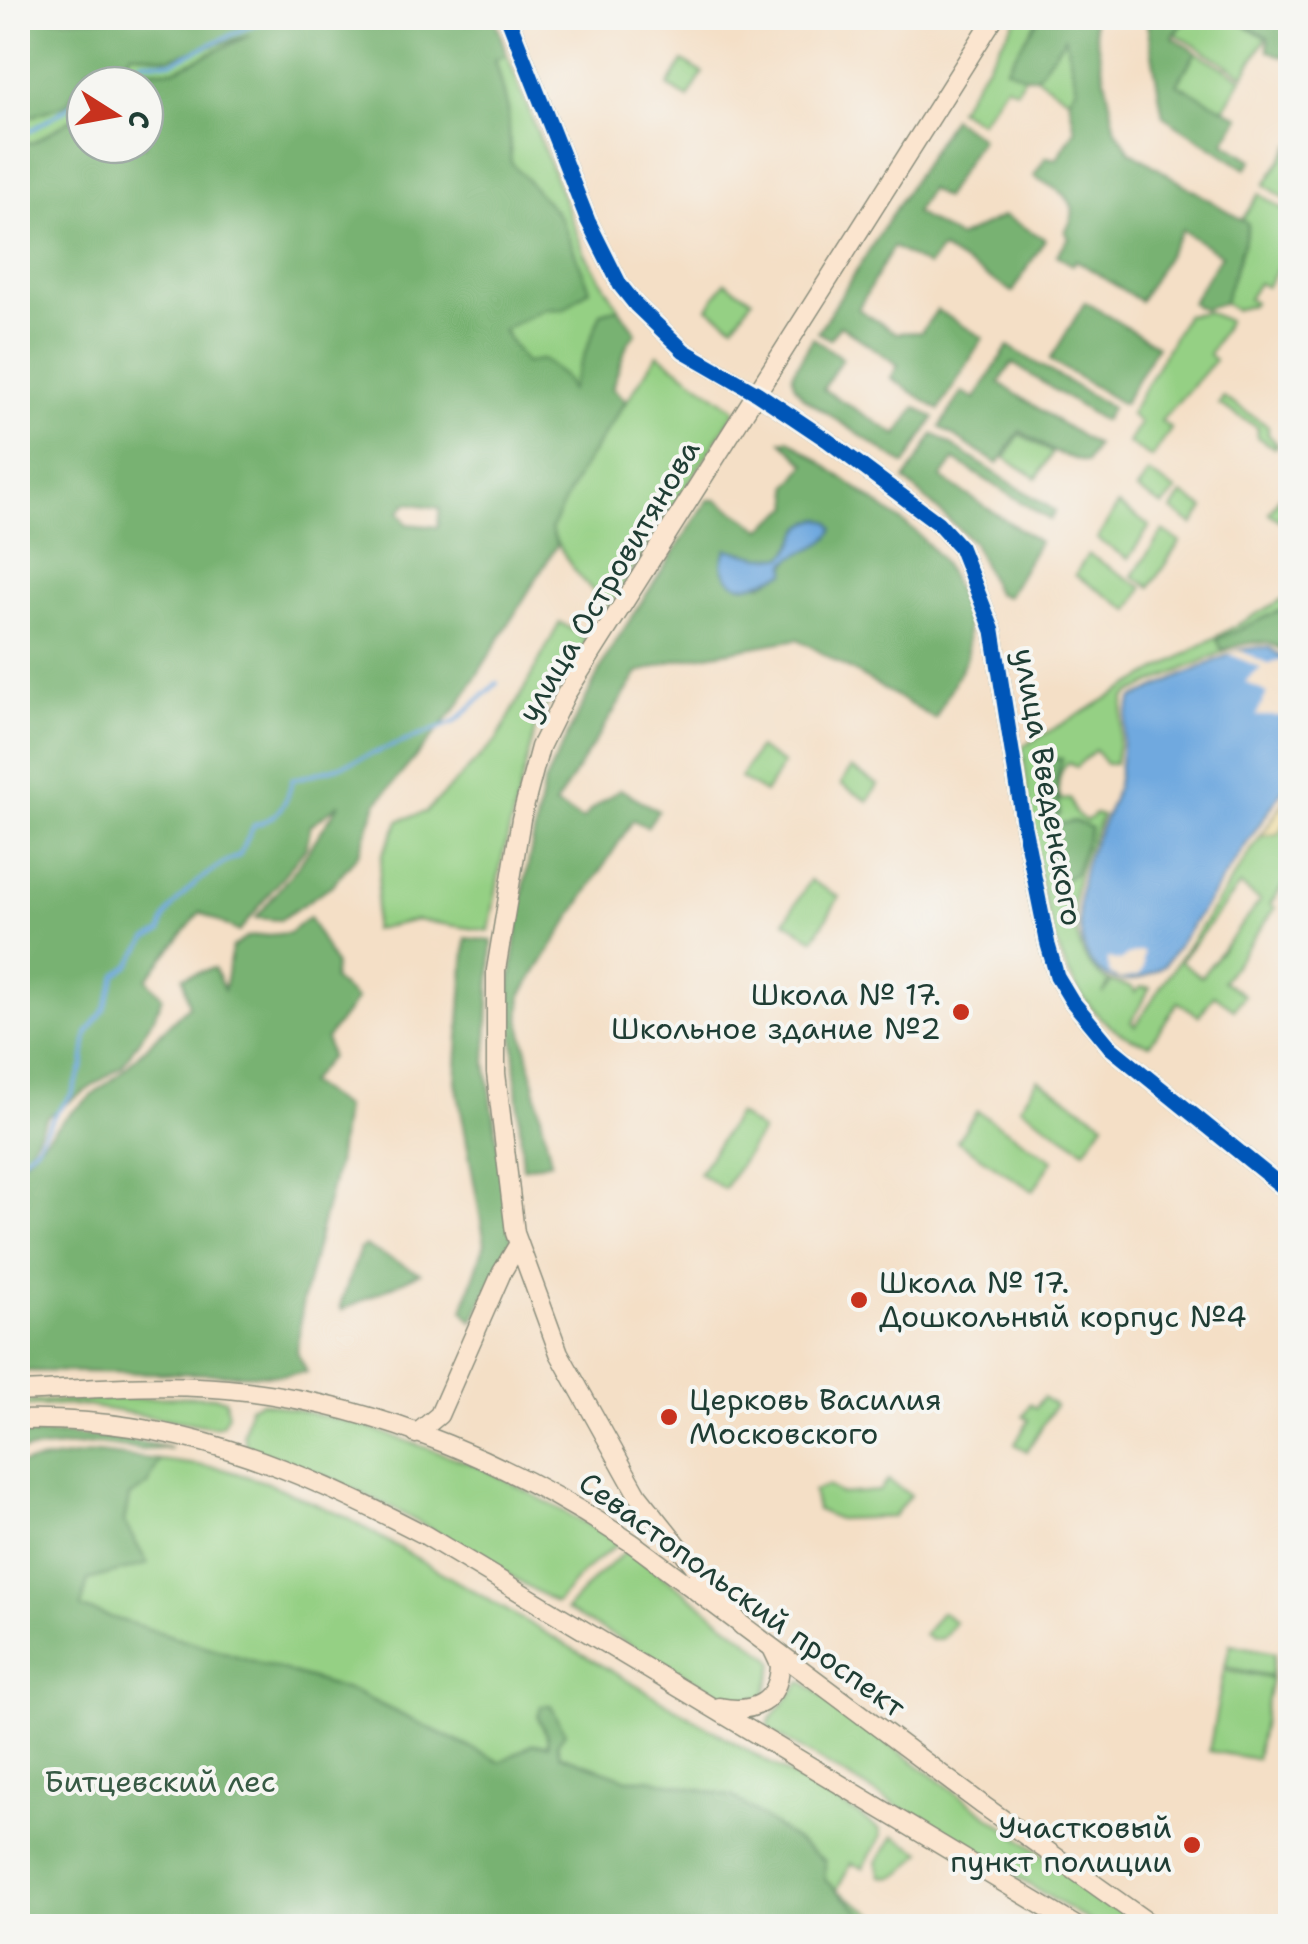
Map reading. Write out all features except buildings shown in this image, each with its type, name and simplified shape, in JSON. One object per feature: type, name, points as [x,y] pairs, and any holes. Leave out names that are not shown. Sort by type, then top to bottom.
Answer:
[{"type":"main road","name":"улица Введенского","points":[[508,18],[588,221],[620,285],[659,330],[684,351],[757,393],[907,498],[938,522],[960,548],[993,632],[1036,894],[1057,976],[1090,1026],[1111,1048],[1290,1193]]},
{"type":"main road","name":"улица Островитянова","points":[[742,1626],[638,1495],[558,1353],[518,1245],[496,1073],[496,970],[521,819],[540,747],[566,694],[994,18]]},
{"type":"main road","points":[[416,1434],[439,1415],[474,1332],[518,1245]]},
{"type":"main road","name":"Севастопольский проспект","points":[[18,1392],[194,1387],[244,1390],[316,1404],[484,1458],[578,1507],[632,1543],[984,1806],[1153,1926]]},
{"type":"main road","points":[[18,1420],[105,1422],[153,1428],[295,1473],[425,1535],[1076,1926]]},
{"type":"main road","points":[[709,1704],[741,1710],[756,1708],[768,1700],[778,1686],[780,1671],[770,1646]]},
{"type":"green space","points":[[18,18],[495,18],[507,55],[495,59],[508,109],[511,162],[560,217],[590,289],[564,309],[544,309],[503,330],[525,363],[543,359],[565,378],[570,390],[601,313],[619,308],[636,333],[627,344],[612,388],[626,400],[579,473],[551,529],[557,545],[458,706],[377,803],[359,853],[332,885],[280,920],[256,918],[300,863],[340,803],[311,825],[306,847],[239,932],[200,912],[147,979],[162,997],[154,1017],[122,1066],[47,1117],[23,1161],[189,1005],[183,977],[214,968],[224,990],[232,948],[247,937],[289,933],[309,917],[335,965],[333,979],[356,1000],[326,1039],[330,1057],[308,1083],[344,1107],[337,1164],[303,1299],[297,1352],[307,1372],[284,1375],[18,1371],[18,144],[34,142],[65,123],[65,165],[165,165],[165,70],[174,70],[251,35],[169,58],[131,52],[123,65],[65,65],[65,105],[18,121]],"holes":[[[407,503],[440,508],[438,527],[407,524],[399,512]]]},
{"type":"green space","points":[[1017,18],[1039,18],[1007,68],[1025,77],[1016,90],[1006,85],[980,122],[958,109]]},
{"type":"green space","points":[[1039,18],[1092,18],[1116,130],[1130,151],[1248,224],[1224,303],[1203,309],[1191,303],[1221,255],[1182,230],[1140,301],[1076,260],[1072,265],[1057,255],[1069,238],[1065,231],[1073,211],[1071,204],[1034,176],[1046,157],[1057,159],[1075,130],[1069,99],[1077,87],[1065,38],[1036,77],[1025,77],[1006,68]]},
{"type":"green space","points":[[1146,18],[1185,18],[1173,37],[1196,52],[1177,84],[1240,117],[1224,142],[1252,160],[1246,169],[1163,116]]},
{"type":"green space","points":[[1187,18],[1232,18],[1266,38],[1244,75],[1176,34]]},
{"type":"green space","points":[[1235,18],[1290,18],[1290,51],[1282,57],[1268,50],[1268,38]]},
{"type":"green space","points":[[260,31],[174,70],[165,70],[165,65],[122,65],[130,52],[169,58]]},
{"type":"green space","points":[[1065,37],[1077,87],[1069,99],[1036,77]]},
{"type":"green space","points":[[1196,52],[1242,78],[1223,111],[1177,84]]},
{"type":"green space","points":[[507,55],[585,254],[619,308],[601,313],[570,392],[525,364],[503,329],[544,309],[564,309],[560,217],[510,162],[508,109],[495,58]]},
{"type":"green space","points":[[683,61],[703,73],[688,98],[668,86]]},
{"type":"green space","points":[[65,87],[65,123],[34,142],[18,144],[18,121]]},
{"type":"green space","points":[[952,118],[981,138],[944,198],[929,189],[915,213],[958,238],[1004,216],[1045,239],[1013,292],[941,249],[928,266],[893,247],[858,309],[896,333],[921,332],[937,310],[983,338],[939,410],[891,378],[898,365],[840,325],[830,339],[818,332]]},
{"type":"green space","points":[[1290,146],[1290,202],[1265,185]]},
{"type":"green space","points":[[1259,194],[1290,214],[1290,249],[1266,287],[1258,283],[1248,299],[1254,302],[1252,305],[1235,310],[1224,303],[1246,234],[1248,224],[1242,220]]},
{"type":"green space","points":[[725,282],[752,299],[734,325],[708,308]]},
{"type":"green space","points":[[1085,302],[1157,346],[1123,404],[1050,360]]},
{"type":"green space","points":[[1207,312],[1228,321],[1209,355],[1215,360],[1161,421],[1171,429],[1152,458],[1128,443],[1140,423],[1130,414],[1186,315]]},
{"type":"green space","points":[[813,338],[842,358],[823,389],[897,435],[916,407],[934,418],[905,465],[803,397],[792,374]]},
{"type":"green space","points":[[1008,346],[1111,408],[1103,421],[1012,363],[999,383],[1096,446],[1086,463],[1054,452],[1020,431],[998,464],[940,427],[962,392],[975,399]]},
{"type":"green space","points":[[658,354],[736,410],[609,607],[561,551],[551,529],[579,473]]},
{"type":"green space","points":[[1223,397],[1268,426],[1275,448],[1257,437],[1258,428],[1219,404]]},
{"type":"green space","points":[[934,434],[1055,511],[1050,520],[954,460],[941,478],[1039,542],[1007,597],[996,593],[973,542],[905,480]]},
{"type":"green space","points":[[1020,434],[1052,453],[1037,478],[1005,458]]},
{"type":"green space","points":[[789,439],[916,532],[941,559],[957,590],[967,625],[967,657],[935,719],[798,639],[673,661],[638,673],[555,805],[583,820],[620,789],[658,811],[647,827],[633,820],[522,994],[520,1019],[551,1161],[523,1168],[510,989],[520,907],[544,783],[609,652],[708,500],[717,500],[762,529],[791,506],[789,486],[806,464],[782,441]],"holes":[[[821,519],[830,522],[811,550],[796,552],[779,575],[761,584],[724,571],[727,549],[761,557],[784,557],[806,525]]]},
{"type":"green space","points":[[1148,473],[1176,491],[1163,506],[1137,490]]},
{"type":"green space","points":[[1290,481],[1290,527],[1269,513]]},
{"type":"green space","points":[[1182,494],[1204,508],[1193,525],[1172,510]]},
{"type":"green space","points":[[1118,505],[1150,526],[1128,559],[1097,539]]},
{"type":"green space","points":[[1163,531],[1180,542],[1150,587],[1133,576]]},
{"type":"green space","points":[[1088,554],[1143,588],[1130,610],[1075,575]]},
{"type":"green space","points":[[1290,595],[1290,656],[1271,643],[1243,643],[1132,692],[1125,698],[1115,764],[1106,764],[1095,750],[1076,767],[1068,762],[1059,780],[1061,800],[1070,799],[1075,813],[1086,821],[1095,814],[1102,816],[1078,875],[1074,904],[1077,934],[1088,962],[1109,981],[1103,994],[1111,982],[1132,987],[1135,992],[1140,987],[1150,988],[1131,1022],[1135,1026],[1261,836],[1277,834],[1290,817],[1290,876],[1270,904],[1275,908],[1223,981],[1244,995],[1234,1009],[1214,995],[1199,1016],[1178,1002],[1150,1044],[1113,1028],[1085,1000],[1064,963],[1049,921],[1022,747]],"holes":[[[1240,885],[1260,901],[1201,977],[1180,961]]]},
{"type":"green space","points":[[1290,606],[1290,655],[1265,643],[1222,650],[1217,639]]},
{"type":"green space","points":[[560,622],[588,640],[537,721],[501,863],[489,931],[416,920],[373,930],[382,855],[400,820],[426,812],[497,740]]},
{"type":"green space","points":[[758,748],[783,764],[765,793],[740,778]]},
{"type":"green space","points":[[1038,758],[1062,759],[1057,780],[1060,815],[1044,816]]},
{"type":"green space","points":[[851,768],[878,785],[868,801],[841,784]]},
{"type":"green space","points":[[1074,821],[1091,828],[1074,874],[1062,880],[1051,853],[1050,826]]},
{"type":"green space","points":[[810,880],[839,897],[814,939],[785,921]]},
{"type":"green space","points":[[466,938],[492,941],[486,1063],[512,1239],[473,1321],[463,1310],[485,1243],[456,1081]]},
{"type":"green space","points":[[1038,1079],[1104,1122],[1085,1150],[1020,1107]]},
{"type":"green space","points":[[977,1111],[1053,1160],[1033,1191],[957,1141]]},
{"type":"green space","points":[[737,1114],[762,1131],[724,1189],[699,1173]]},
{"type":"green space","points":[[365,1246],[420,1273],[342,1310],[340,1306],[360,1249]]},
{"type":"green space","points":[[214,1396],[225,1400],[228,1414],[222,1425],[215,1427],[80,1405],[18,1406],[18,1402]]},
{"type":"green space","points":[[1043,1397],[1055,1405],[1027,1451],[1015,1444],[1029,1420],[1023,1416],[1030,1404],[1036,1408]]},
{"type":"green space","points":[[261,1402],[358,1424],[484,1468],[620,1542],[584,1571],[556,1603],[367,1496],[247,1448],[243,1434],[250,1407]]},
{"type":"green space","points":[[63,1434],[171,1448],[142,1450],[97,1444],[18,1451],[18,1435]]},
{"type":"green space","name":"Битцевский лес","points":[[97,1453],[159,1460],[148,1485],[129,1497],[124,1522],[148,1564],[88,1580],[81,1608],[354,1692],[500,1762],[533,1744],[548,1745],[538,1717],[541,1706],[551,1706],[565,1733],[557,1744],[560,1755],[628,1779],[651,1779],[734,1797],[825,1861],[825,1880],[877,1926],[18,1926],[18,1464]]},
{"type":"green space","points":[[159,1460],[220,1468],[268,1483],[346,1517],[859,1815],[880,1830],[881,1837],[863,1868],[851,1863],[837,1890],[887,1922],[877,1926],[825,1880],[651,1779],[628,1779],[559,1755],[557,1744],[538,1717],[548,1745],[533,1744],[500,1762],[354,1692],[80,1608],[88,1580],[124,1522],[129,1497],[148,1485]]},
{"type":"green space","points":[[888,1480],[910,1495],[893,1517],[838,1519],[817,1510],[813,1491],[828,1486],[841,1494],[879,1491]]},
{"type":"green space","points":[[628,1549],[770,1657],[774,1664],[765,1696],[737,1703],[566,1610]]},
{"type":"green space","points":[[941,1612],[955,1622],[943,1638],[931,1640],[924,1635]]},
{"type":"green space","points":[[1230,1644],[1275,1653],[1271,1676],[1225,1667]]},
{"type":"green space","points":[[1224,1670],[1271,1678],[1256,1759],[1209,1751]]},
{"type":"green space","points":[[802,1681],[1141,1926],[1098,1926],[769,1730],[769,1721]]},
{"type":"green space","points":[[894,1836],[922,1852],[899,1875],[888,1878],[881,1876],[877,1862]]},
{"type":"sand","points":[[1290,793],[1290,817],[1277,834],[1261,836]]},
{"type":"water","points":[[821,519],[834,528],[830,535],[786,563],[786,573],[738,585],[725,573],[727,549],[761,557],[784,557],[801,529]]},
{"type":"water","points":[[1270,648],[1290,664],[1290,779],[1165,965],[1138,979],[1107,976],[1096,969],[1083,944],[1080,896],[1087,859],[1116,789],[1133,698],[1239,650]]},
{"type":"pier","points":[[1239,650],[1269,664],[1280,660],[1290,664],[1290,731],[1283,716],[1256,716],[1267,693],[1245,682],[1261,668],[1229,654]]},
{"type":"pier","points":[[1143,951],[1139,976],[1119,979],[1110,974],[1107,958],[1121,961]]},
{"type":"waterway","points":[[136,65],[142,61],[172,62],[255,24],[289,18]]},
{"type":"waterway","points":[[18,133],[30,131],[65,109]]},
{"type":"waterway","points":[[18,1161],[35,1147],[72,1094],[83,1066],[87,1034],[105,1008],[116,975],[130,965],[147,939],[161,932],[180,898],[239,856],[254,825],[280,809],[292,780],[338,767],[455,722],[497,683]]},
{"type":"cycle path","points":[[508,18],[588,221],[620,285],[636,305],[684,351],[827,440],[938,523],[960,547],[993,631],[1024,827],[1057,976],[1111,1048],[1290,1193]]},
{"type":"place","name":"Школа № 17. Школьное здание №2","points":[[961,1012]]},
{"type":"place","name":"Школа № 17. Дошкольный корпус №4","points":[[859,1300]]},
{"type":"place","name":"Церковь Василия Московского","points":[[669,1417]]},
{"type":"place","name":"Участковый пункт полиции","points":[[1192,1845]]}]
